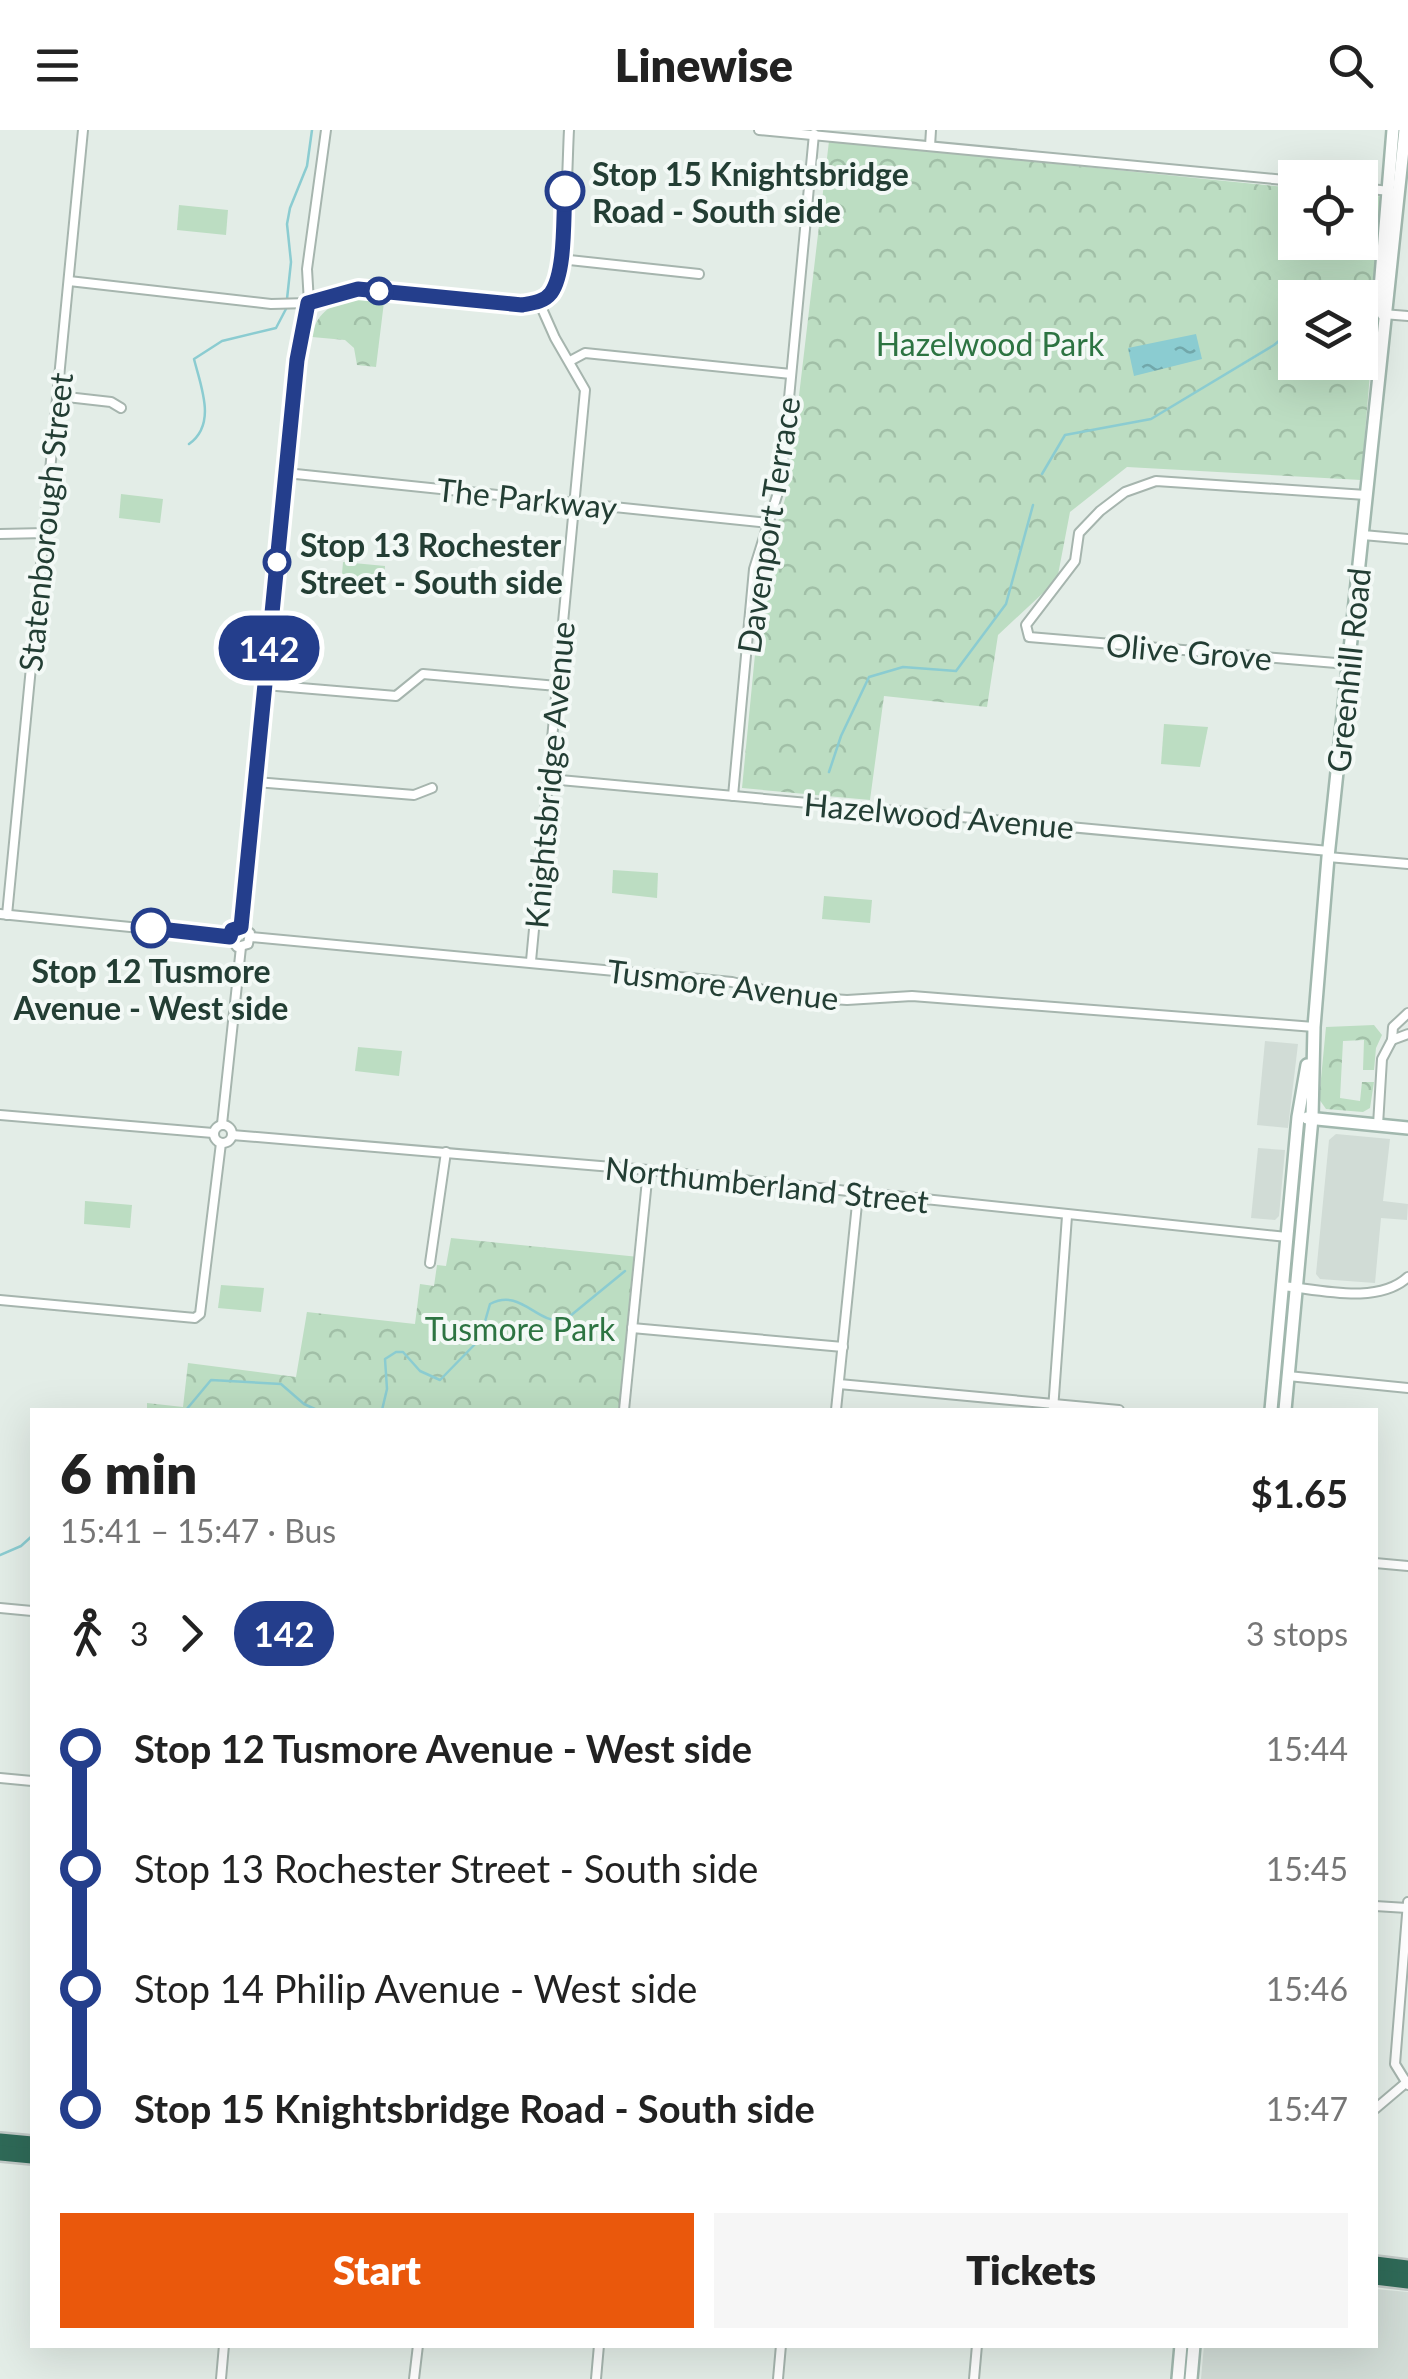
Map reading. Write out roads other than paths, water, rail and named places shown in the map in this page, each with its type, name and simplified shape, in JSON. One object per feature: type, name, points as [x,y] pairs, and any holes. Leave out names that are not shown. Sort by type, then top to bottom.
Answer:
[{"type":"highway","points":[[0,2142],[30,2144]]},
{"type":"highway","points":[[0,2153],[30,2156]]},
{"type":"highway","points":[[1378,2264],[1408,2268]]},
{"type":"highway","points":[[1378,2277],[1408,2281]]},
{"type":"main road","name":"Greenhill Road","points":[[1286,1408],[1297,1288],[1295,1238],[1329,854],[1383,314],[1390,299],[1393,130]]},
{"type":"main road","name":"Greenhill Road","points":[[1393,191],[1405,130]]},
{"type":"main road","points":[[1305,1118],[1408,1128]]},
{"type":"main road","name":"Greenhill Road","points":[[1271,1408],[1283,1286],[1295,1238]]},
{"type":"main road","points":[[1178,2379],[1181,2348]]},
{"type":"main road","points":[[1191,2379],[1194,2348]]},
{"type":"street","name":"Statenborough Street","points":[[4,914],[83,130]]},
{"type":"street","points":[[241,927],[301,328],[308,303],[307,269],[326,130]]},
{"type":"street","points":[[68,281],[281,304],[308,303],[358,289],[522,305],[539,302],[551,292],[560,260],[569,130]]},
{"type":"street","points":[[760,130],[1278,180]]},
{"type":"street","points":[[930,146],[931,130]]},
{"type":"street","name":"Davenport Terrace","points":[[733,796],[754,569],[781,483],[814,134]]},
{"type":"street","points":[[1378,190],[1393,191]]},
{"type":"street","points":[[560,260],[699,274]]},
{"type":"street","name":"Knightsbridge Avenue","points":[[531,961],[585,390],[554,338],[539,302]]},
{"type":"street","points":[[1383,314],[1408,316]]},
{"type":"street","points":[[570,361],[585,353],[792,374]]},
{"type":"street","points":[[58,396],[111,402],[120,408]]},
{"type":"street","name":"The Parkway","points":[[286,474],[768,523]]},
{"type":"street","name":"Olive Grove","points":[[1348,664],[1030,637],[1026,625],[1074,561],[1079,533],[1100,510],[1125,492],[1156,481],[1366,495]]},
{"type":"street","points":[[0,534],[45,534]]},
{"type":"street","points":[[1363,535],[1408,539]]},
{"type":"street","points":[[265,685],[396,696],[423,674],[557,686]]},
{"type":"street","name":"Hazelwood Avenue","points":[[549,779],[1408,864]]},
{"type":"street","points":[[256,782],[414,795],[432,788]]},
{"type":"street","points":[[4,914],[230,937]]},
{"type":"street","points":[[241,927],[248,930],[251,938],[240,947],[230,937],[232,930],[241,927]]},
{"type":"street","name":"Tusmore Avenue","points":[[251,938],[732,982],[787,996],[848,1000],[912,996],[1314,1027]]},
{"type":"street","points":[[214,1133],[222,1124],[240,947]]},
{"type":"street","points":[[1378,1125],[1382,1059],[1392,1040],[1393,1027],[1408,1013]]},
{"type":"street","points":[[1392,1040],[1408,1034]]},
{"type":"street","points":[[0,1115],[214,1133]]},
{"type":"street","points":[[221,1143],[232,1136],[231,1129],[222,1124]]},
{"type":"street","points":[[0,1300],[187,1319],[200,1314],[221,1143],[214,1133]]},
{"type":"street","name":"Northumberland Street","points":[[232,1136],[648,1170],[1295,1238]]},
{"type":"street","points":[[430,1262],[446,1152]]},
{"type":"street","points":[[624,1408],[648,1170]]},
{"type":"street","points":[[836,1408],[858,1194]]},
{"type":"street","points":[[839,1384],[1054,1407],[1067,1216]]},
{"type":"street","points":[[1283,1286],[1370,1293],[1391,1289],[1408,1276]]},
{"type":"street","points":[[632,1328],[843,1347]]},
{"type":"street","points":[[1274,1375],[1408,1388]]},
{"type":"street","points":[[1378,1563],[1408,1566]]},
{"type":"street","points":[[0,1608],[30,1611]]},
{"type":"street","points":[[0,1778],[30,1781]]},
{"type":"street","points":[[1378,1906],[1408,1905],[1394,2064],[1407,2083],[1378,2107]]},
{"type":"street","points":[[221,2379],[224,2348]]},
{"type":"street","points":[[414,2379],[418,2348]]},
{"type":"street","points":[[596,2379],[599,2348]]},
{"type":"street","points":[[778,2379],[781,2348]]},
{"type":"street","points":[[974,2379],[977,2348]]},
{"type":"water","points":[[1196,334],[1202,359],[1134,376],[1128,348]]},
{"type":"waterway","points":[[287,299],[291,262],[287,224],[307,166],[312,130]]},
{"type":"waterway","points":[[189,444],[198,436],[205,416],[194,359],[222,341],[276,328],[287,307]]},
{"type":"waterway","points":[[1042,474],[1065,435],[1151,419],[1278,342]]},
{"type":"waterway","points":[[829,772],[869,677],[903,667],[956,671],[1006,604],[1033,505]]},
{"type":"waterway","points":[[382,1408],[387,1389],[385,1359],[396,1352],[403,1352],[420,1371],[440,1380],[480,1339],[490,1304],[511,1300],[545,1317],[564,1321],[625,1271]]},
{"type":"waterway","points":[[188,1408],[211,1380],[281,1384],[313,1408]]},
{"type":"waterway","points":[[0,1555],[30,1538]]},
{"type":"place","name":"Stop 15 Knightsbridge Road - South side","points":[[565,191]]},
{"type":"place","name":"Stop 13 Rochester Street - South side","points":[[277,562]]},
{"type":"place","name":"Stop 12 Tusmore Avenue - West side","points":[[151,928]]},
{"type":"park label","name":"Hazelwood Park","points":[[990,343]]},
{"type":"park label","name":"Tusmore Park","points":[[520,1328]]}]
